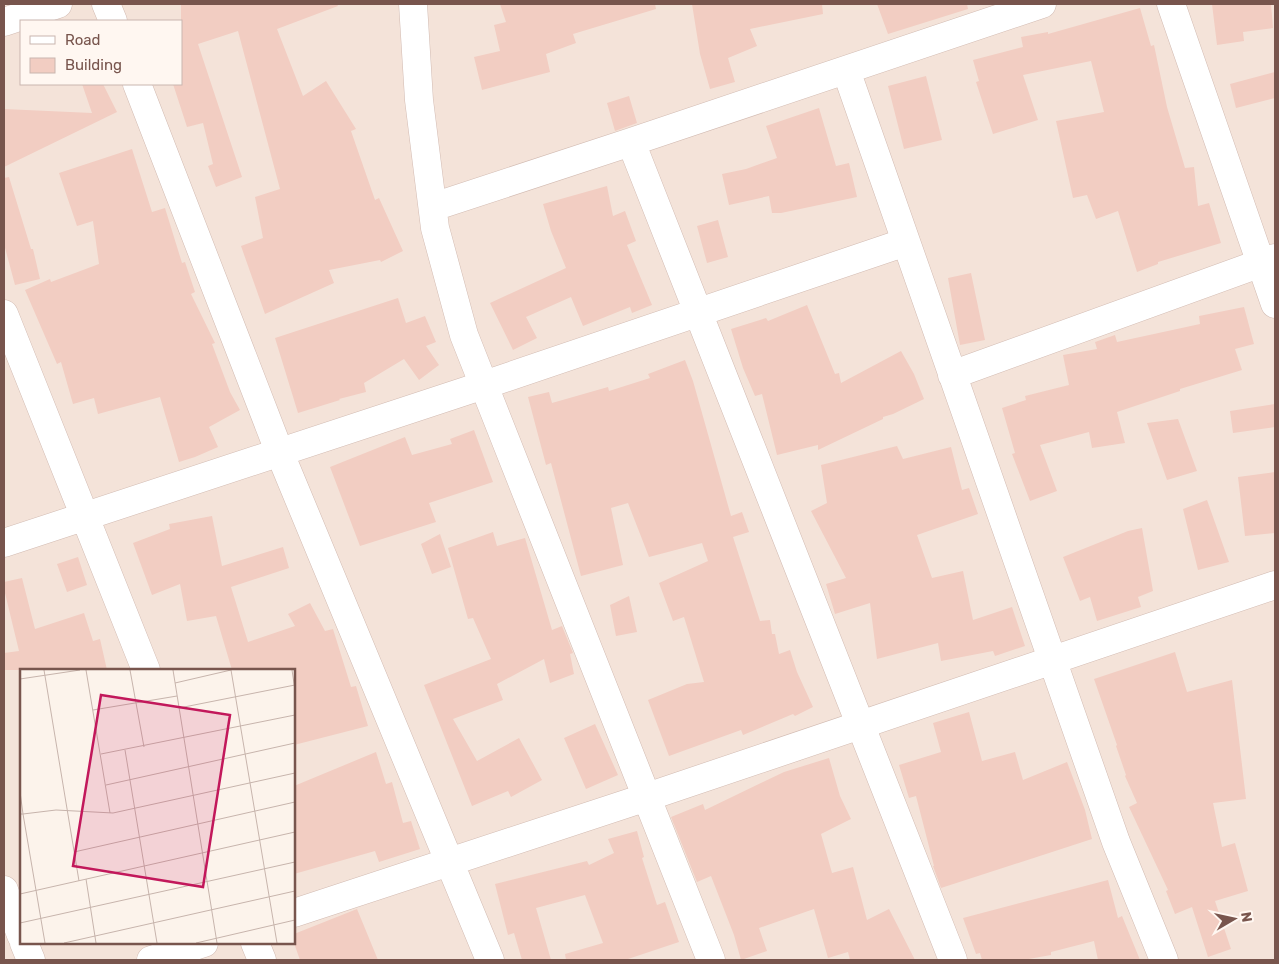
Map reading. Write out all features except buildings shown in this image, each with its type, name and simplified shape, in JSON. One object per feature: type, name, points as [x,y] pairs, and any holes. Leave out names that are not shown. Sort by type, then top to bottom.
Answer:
[{"type":"street","points":[[4,22],[58,4]]},
{"type":"street","points":[[106,4],[113,20]]},
{"type":"street","points":[[413,4],[419,100],[435,228],[464,335],[711,960]]},
{"type":"street","points":[[433,207],[1042,4]]},
{"type":"street","points":[[1172,4],[1268,261],[1275,304]]},
{"type":"street","points":[[846,70],[1116,842],[1164,960]]},
{"type":"street","points":[[137,85],[279,451],[490,960]]},
{"type":"street","points":[[631,142],[953,960]]},
{"type":"street","points":[[4,543],[84,515],[484,385],[906,242]]},
{"type":"street","points":[[952,375],[1268,261]]},
{"type":"street","points":[[4,314],[146,669]]},
{"type":"street","points":[[295,913],[1274,588]]},
{"type":"street","points":[[4,890],[20,932]]},
{"type":"street","points":[[24,944],[31,960]]},
{"type":"street","points":[[151,960],[201,944]]},
{"type":"street","points":[[256,944],[262,960]]},
{"type":"shaded area","points":[[4,4],[1275,4],[1275,960],[4,960]]}]
